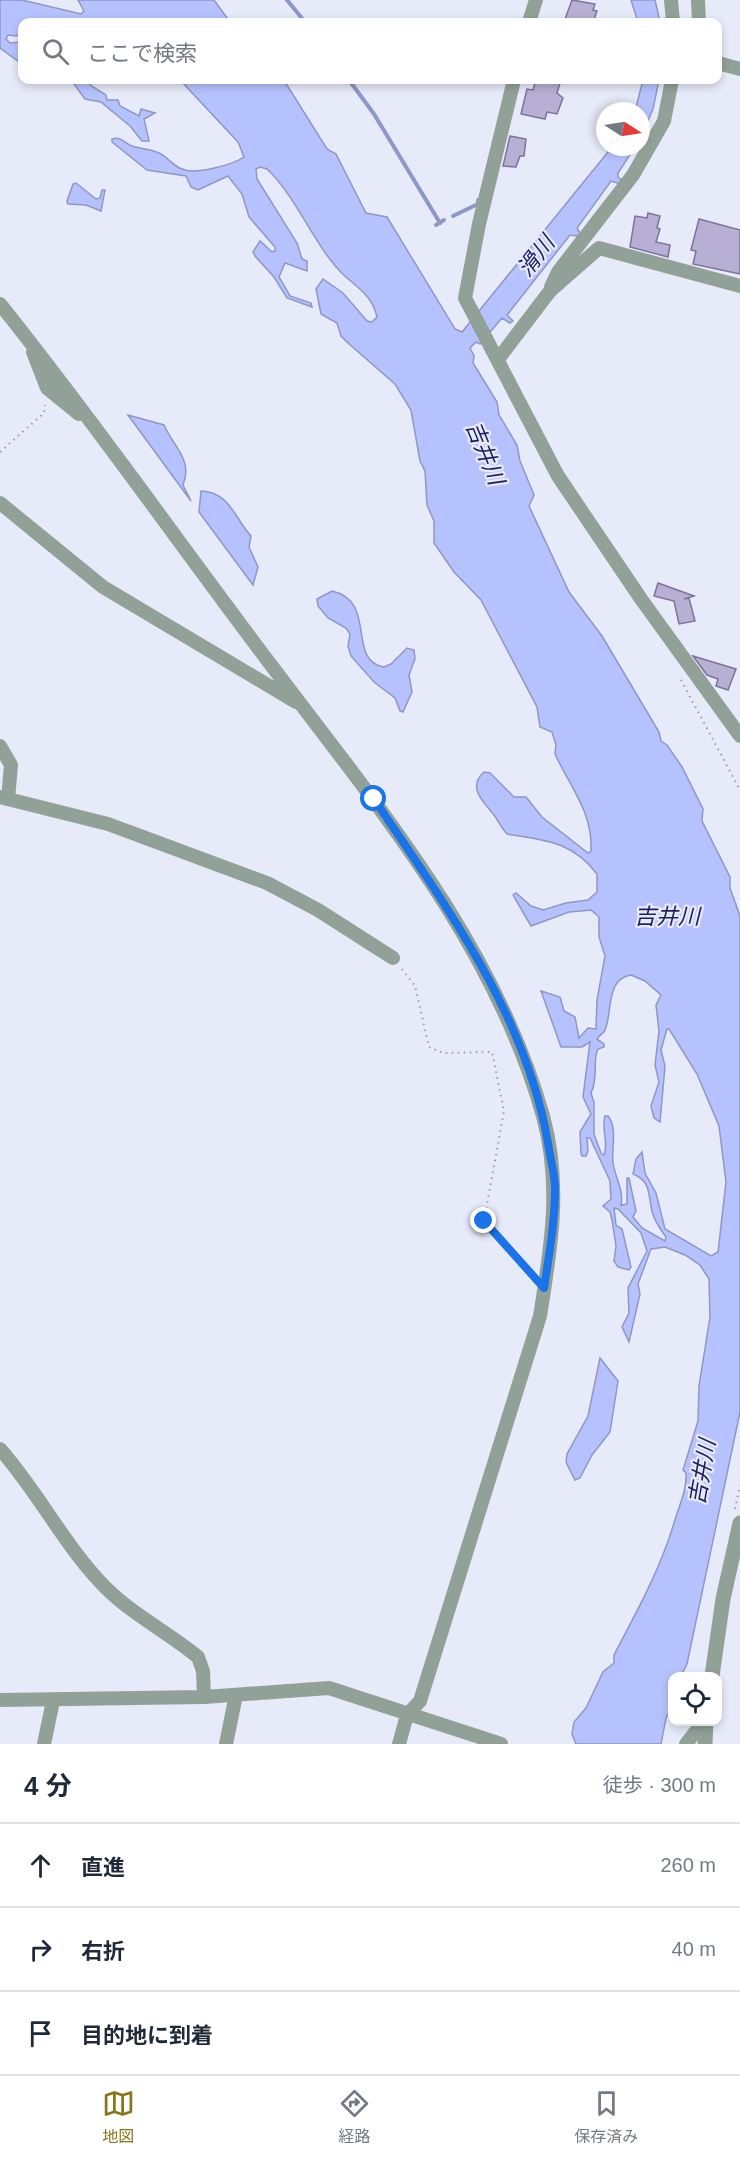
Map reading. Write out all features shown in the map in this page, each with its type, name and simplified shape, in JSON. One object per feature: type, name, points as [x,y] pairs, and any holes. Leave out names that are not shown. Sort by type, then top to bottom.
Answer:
[{"type":"street","points":[[530,18],[534,0]]},
{"type":"street","points":[[671,0],[673,18]]},
{"type":"street","points":[[698,0],[699,18]]},
{"type":"street","points":[[722,64],[740,69]]},
{"type":"street","points":[[513,84],[479,224],[465,298],[499,358],[558,476],[641,599],[740,736]]},
{"type":"street","points":[[550,291],[558,272],[633,175],[663,121],[671,84]]},
{"type":"street","points":[[499,358],[550,291],[599,248],[740,285]]},
{"type":"street","points":[[0,304],[97,429],[374,799],[456,920],[488,978],[525,1062],[543,1118],[555,1186],[540,1316],[420,1701],[407,1715],[399,1744]]},
{"type":"street","points":[[25,334],[47,388],[97,429]]},
{"type":"street","points":[[0,503],[103,587],[303,706]]},
{"type":"street","points":[[0,746],[11,765],[4,798],[108,824],[267,884],[318,910],[393,958]]},
{"type":"street","points":[[0,1449],[22,1474],[74,1550],[106,1589],[198,1657],[203,1671],[204,1697]]},
{"type":"street","points":[[713,1672],[723,1599],[740,1523]]},
{"type":"street","points":[[0,1700],[204,1697],[329,1688],[501,1744]]},
{"type":"street","points":[[226,1744],[236,1695]]},
{"type":"street","points":[[44,1744],[53,1701]]},
{"type":"street","points":[[686,1744],[702,1726]]},
{"type":"street","points":[[705,1726],[705,1744]]},
{"type":"path","points":[[0,452],[44,413],[47,388]]},
{"type":"path","points":[[681,680],[740,790]]},
{"type":"path","points":[[393,958],[415,986],[429,1047],[443,1053],[492,1052],[504,1111],[484,1221],[544,1288]]},
{"type":"water","points":[[0,0],[22,0],[81,14],[84,11],[78,0],[214,0],[227,18],[18,18],[18,35],[8,35],[6,39],[10,43],[18,42],[18,61],[0,48]]},
{"type":"water","points":[[631,0],[655,0],[659,18],[637,18]]},
{"type":"water","points":[[74,84],[89,84],[106,95],[107,100],[118,100],[120,106],[139,116],[141,109],[155,113],[144,119],[149,141],[142,141],[130,126],[101,102],[85,99]]},
{"type":"water","name":"吉井川","points":[[184,84],[287,85],[327,149],[336,154],[366,213],[387,217],[455,329],[462,332],[605,156],[629,156],[618,173],[618,177],[623,181],[621,184],[611,181],[577,228],[580,233],[577,236],[570,235],[507,315],[513,321],[510,323],[502,318],[480,344],[476,342],[470,348],[474,356],[473,363],[497,402],[499,415],[517,445],[520,461],[534,495],[529,506],[569,592],[602,636],[659,732],[661,741],[667,745],[682,767],[703,809],[702,821],[730,877],[730,888],[740,916],[740,1412],[687,1664],[683,1672],[668,1672],[668,1714],[661,1744],[576,1744],[572,1734],[574,1722],[586,1708],[603,1672],[614,1663],[614,1655],[662,1557],[682,1498],[686,1479],[686,1473],[683,1470],[698,1421],[699,1386],[710,1317],[709,1279],[700,1265],[685,1255],[665,1247],[651,1249],[638,1284],[640,1294],[629,1342],[622,1327],[629,1313],[628,1288],[647,1251],[641,1233],[618,1209],[614,1208],[616,1225],[622,1229],[631,1267],[629,1270],[618,1267],[614,1261],[616,1246],[612,1220],[610,1212],[603,1206],[611,1199],[610,1181],[590,1138],[587,1138],[586,1156],[582,1156],[581,1153],[580,1132],[591,1114],[583,1097],[590,1042],[582,1047],[561,1047],[541,991],[560,997],[564,1011],[575,1017],[579,1038],[588,1028],[596,1029],[597,1000],[605,956],[599,937],[599,917],[591,910],[569,912],[531,926],[513,895],[516,893],[531,906],[543,910],[566,903],[588,900],[597,892],[597,874],[578,855],[567,848],[545,841],[507,834],[477,790],[479,778],[484,772],[490,773],[514,797],[526,797],[542,817],[588,853],[591,851],[591,837],[588,824],[579,800],[555,754],[556,745],[552,732],[540,727],[537,707],[481,600],[454,572],[434,543],[434,521],[427,505],[425,471],[420,461],[411,410],[395,384],[341,336],[337,323],[321,314],[316,289],[323,279],[343,293],[367,321],[372,322],[377,317],[373,305],[366,295],[336,267],[288,194],[267,169],[260,167],[256,169],[257,179],[297,243],[302,259],[307,261],[307,271],[285,263],[279,277],[290,296],[311,303],[312,307],[287,298],[274,277],[255,256],[253,252],[260,241],[272,252],[275,251],[275,247],[249,217],[242,194],[228,176],[198,190],[191,187],[186,176],[147,170],[112,142],[112,139],[120,139],[132,146],[156,152],[179,168],[188,171],[223,166],[244,157],[238,142]],"holes":[[[631,975],[645,981],[661,995],[656,1005],[659,1031],[655,1065],[659,1082],[651,1106],[654,1118],[660,1122],[665,1066],[661,1050],[667,1029],[669,1029],[697,1074],[719,1126],[726,1182],[718,1252],[711,1256],[665,1229],[656,1193],[645,1173],[642,1152],[636,1159],[633,1174],[646,1184],[653,1214],[666,1237],[665,1241],[642,1228],[633,1217],[636,1211],[629,1178],[627,1178],[627,1204],[621,1205],[622,1199],[613,1163],[613,1126],[608,1116],[605,1116],[604,1121],[606,1146],[604,1155],[601,1153],[594,1134],[594,1102],[591,1093],[595,1081],[596,1053],[598,1049],[604,1047],[604,1044],[597,1039],[607,1026],[613,991],[622,978]]]},
{"type":"water","points":[[642,84],[658,84],[650,116],[650,102],[637,102]]},
{"type":"water","points":[[76,183],[96,199],[100,198],[102,190],[105,190],[101,211],[86,205],[68,204],[73,184]]},
{"type":"water","points":[[128,415],[164,425],[184,461],[186,468],[183,485],[191,501]]},
{"type":"water","points":[[201,491],[219,496],[225,501],[251,536],[249,547],[258,567],[253,585],[199,512]]},
{"type":"water","points":[[332,591],[346,597],[354,606],[359,618],[366,654],[373,662],[384,667],[391,664],[407,648],[414,650],[415,659],[409,675],[412,692],[403,712],[400,711],[395,698],[374,682],[351,656],[348,646],[350,634],[346,628],[328,618],[318,606],[317,599]]},
{"type":"water","points":[[600,1358],[618,1381],[610,1432],[592,1455],[580,1478],[575,1480],[566,1462],[567,1454],[588,1416]]},
{"type":"building","points":[[572,0],[595,4],[593,10],[597,11],[594,18],[565,18]]},
{"type":"building","points":[[535,84],[560,84],[557,93],[563,98],[557,114],[547,112],[545,119],[521,114],[527,89],[533,90]]},
{"type":"building","points":[[510,136],[526,139],[524,156],[520,156],[516,167],[503,166]]},
{"type":"building","points":[[648,213],[660,216],[657,228],[660,229],[656,242],[670,245],[668,257],[630,247],[635,216],[647,218]]},
{"type":"building","points":[[699,219],[740,230],[740,274],[693,264],[696,251],[691,250]]},
{"type":"building","points":[[658,583],[694,596],[684,599],[689,598],[695,621],[679,624],[674,601],[654,596]]},
{"type":"building","points":[[693,656],[736,669],[728,690],[716,686],[718,679],[707,675]]},
{"type":"waterway","points":[[287,0],[302,18]]},
{"type":"waterway","points":[[352,84],[374,114],[440,223]]},
{"type":"waterway","points":[[453,216],[478,204],[478,200]]},
{"type":"waterway","points":[[436,225],[444,220]]},
{"type":"route","points":[[374,799],[456,920],[488,978],[525,1062],[543,1118],[555,1186],[550,1250],[544,1288],[484,1221]]},
{"type":"water label","name":"滑川","points":[[536,256]]}]
